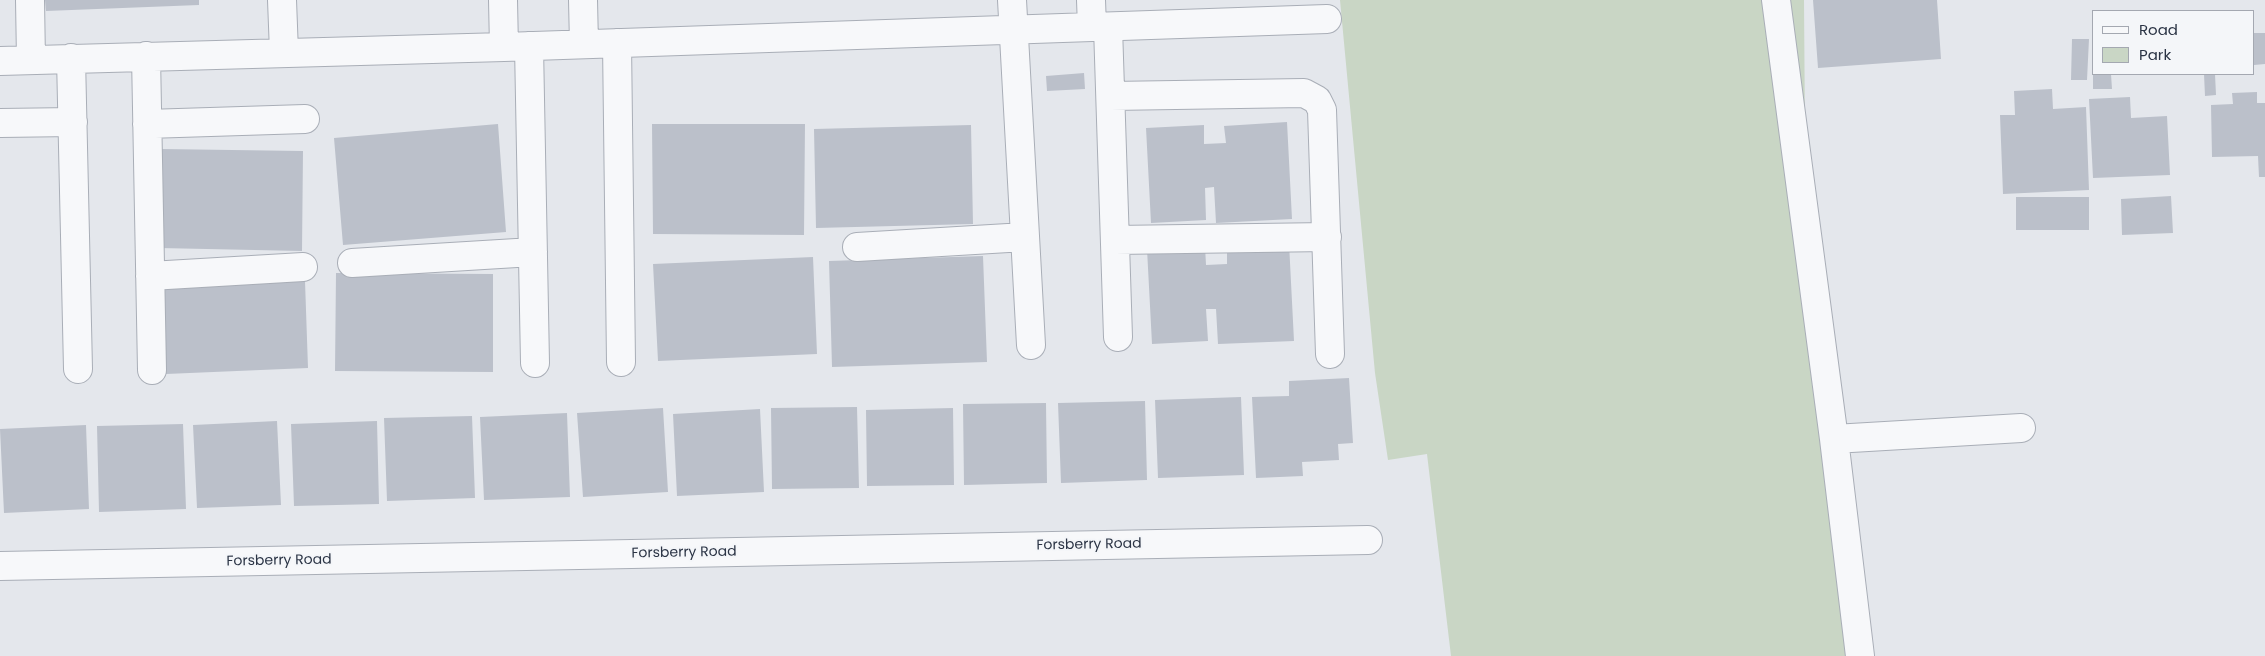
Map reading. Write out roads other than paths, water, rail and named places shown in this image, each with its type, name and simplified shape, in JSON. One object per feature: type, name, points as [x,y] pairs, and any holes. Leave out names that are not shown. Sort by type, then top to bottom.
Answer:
[{"type":"street","points":[[30,0],[32,60]]},
{"type":"street","points":[[282,0],[284,52]]},
{"type":"street","points":[[503,0],[517,47],[533,252],[535,363]]},
{"type":"street","points":[[583,0],[584,44]]},
{"type":"street","points":[[1012,0],[1031,345]]},
{"type":"street","points":[[1091,0],[1100,27],[1111,96],[1118,337]]},
{"type":"street","points":[[1776,0],[1834,439],[1860,656]]},
{"type":"street","points":[[0,61],[517,47],[1327,19]]},
{"type":"street","points":[[617,43],[621,362]]},
{"type":"street","points":[[146,56],[152,370]]},
{"type":"street","points":[[71,58],[78,369]]},
{"type":"street","points":[[1111,96],[1304,93],[1317,100],[1322,110],[1330,354]]},
{"type":"street","points":[[147,124],[305,119]]},
{"type":"street","points":[[0,123],[72,122]]},
{"type":"street","points":[[857,247],[1025,236]]},
{"type":"street","points":[[1115,240],[1327,237]]},
{"type":"street","points":[[352,263],[533,252]]},
{"type":"street","points":[[150,276],[303,266]]},
{"type":"street","points":[[1834,439],[2021,428]]},
{"type":"street","name":"Forsberry Road","points":[[0,566],[1368,540]]}]
